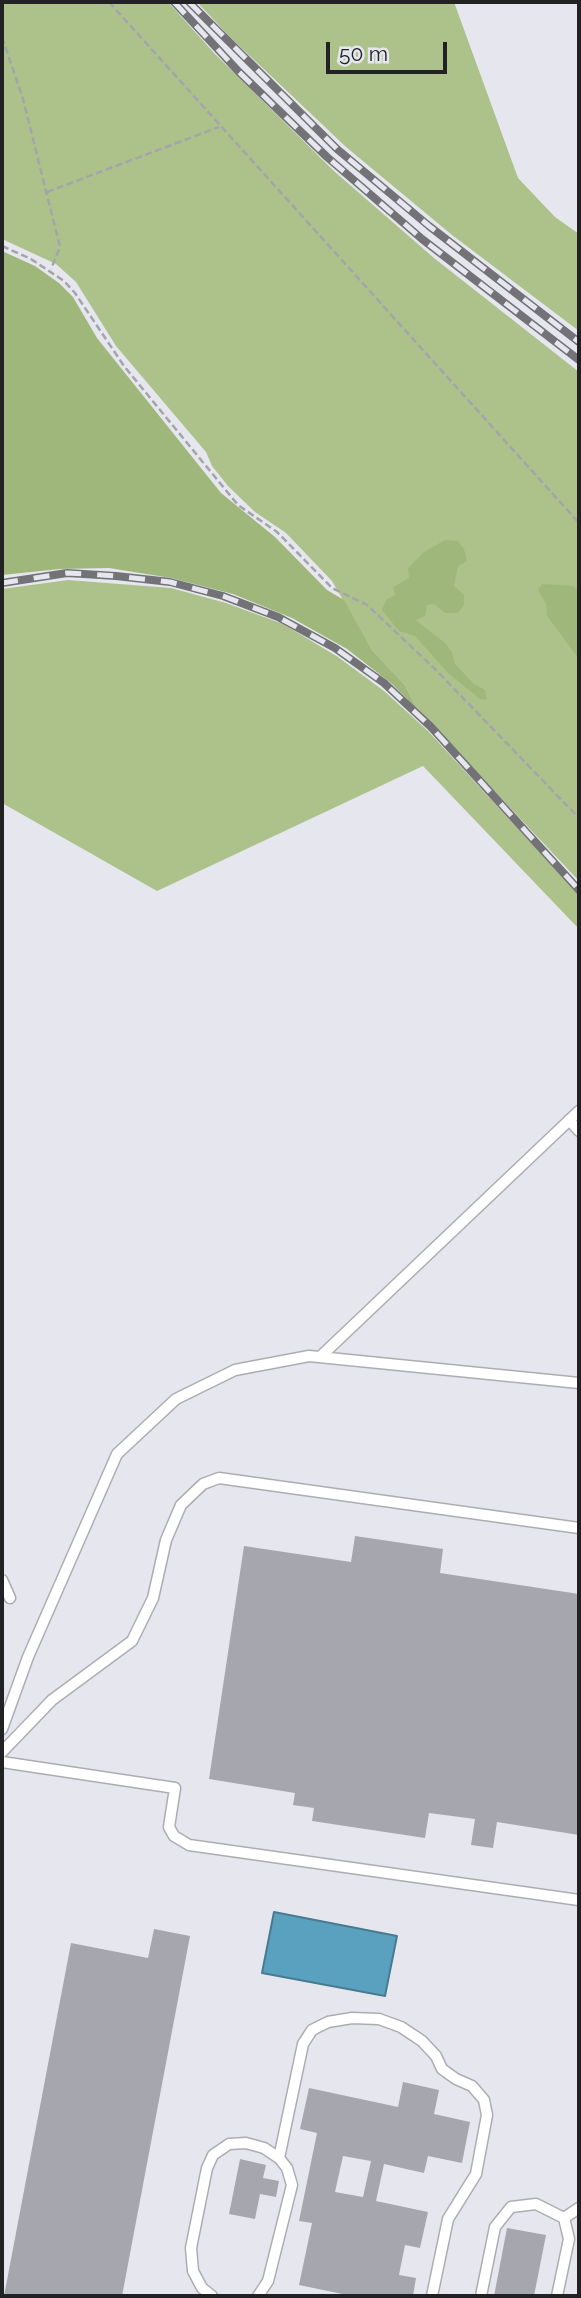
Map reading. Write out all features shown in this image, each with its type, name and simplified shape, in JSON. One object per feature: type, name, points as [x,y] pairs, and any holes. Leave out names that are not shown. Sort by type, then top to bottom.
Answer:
[{"type":"lane","points":[[320,1357],[579,1111]]},
{"type":"lane","points":[[569,1120],[579,1131]]},
{"type":"lane","points":[[2,1729],[29,1657],[117,1454],[176,1399],[235,1370],[309,1356],[579,1384]]},
{"type":"lane","points":[[2,1752],[52,1700],[132,1641],[153,1598],[166,1540],[181,1505],[203,1484],[219,1478],[579,1528]]},
{"type":"lane","points":[[2,1580],[10,1598]]},
{"type":"lane","points":[[2,1762],[175,1788],[169,1827],[174,1836],[188,1845],[579,1900]]},
{"type":"lane","points":[[279,2158],[303,2044],[312,2030],[328,2022],[379,2018],[401,2027],[429,2049],[442,2069],[472,2086],[484,2100],[487,2115],[483,2139],[476,2174],[448,2219],[432,2296]]},
{"type":"lane","points":[[212,2296],[202,2288],[193,2271],[191,2248],[207,2168],[213,2155],[229,2144],[246,2143],[264,2148],[279,2158],[287,2168],[292,2185],[268,2281],[258,2296]]},
{"type":"lane","points":[[481,2296],[495,2227],[510,2207],[536,2204],[564,2218]]},
{"type":"lane","points":[[564,2218],[579,2208]]},
{"type":"lane","points":[[557,2296],[569,2239],[564,2218]]},
{"type":"path","points":[[109,2],[579,523]]},
{"type":"path","points":[[2,37],[23,99],[60,247],[50,270]]},
{"type":"path","points":[[47,192],[219,127]]},
{"type":"path","points":[[2,246],[50,270],[75,293],[115,356],[231,497],[252,516],[277,532],[332,588],[367,606],[435,668],[579,818]]},
{"type":"green space","points":[[2,2],[168,2],[215,54],[335,172],[434,258],[579,372],[579,881],[417,709],[405,685],[372,650],[332,581],[286,533],[255,512],[228,486],[212,466],[206,452],[116,346],[76,282],[56,264],[2,239]]},
{"type":"green space","points":[[197,2],[454,2],[518,178],[555,217],[579,234],[579,331],[452,235],[346,147]]},
{"type":"green space","points":[[2,251],[35,266],[73,297],[97,338],[221,493],[275,537],[327,590],[344,600],[372,650],[405,685],[417,709],[392,684],[347,649],[292,618],[233,594],[171,578],[109,568],[60,569],[2,575]]},
{"type":"green space","points":[[445,540],[458,541],[464,549],[467,561],[458,566],[454,586],[464,595],[464,605],[458,613],[445,613],[434,604],[427,605],[425,616],[416,620],[445,643],[452,652],[455,664],[474,684],[485,690],[487,700],[480,699],[448,673],[415,636],[399,631],[382,610],[386,600],[395,595],[393,587],[409,578],[408,568],[424,552]]},
{"type":"green space","points":[[68,580],[171,588],[226,603],[283,624],[338,657],[384,691],[428,731],[579,895],[579,929],[423,766],[157,891],[2,803],[2,589]]},
{"type":"green space","points":[[542,584],[574,586],[579,593],[579,659],[547,616],[546,604],[538,590]]},
{"type":"water","points":[[274,1912],[397,1936],[385,1996],[262,1973]]},
{"type":"building","points":[[355,1536],[443,1549],[440,1573],[579,1594],[579,1835],[497,1822],[493,1848],[471,1845],[475,1819],[429,1813],[425,1838],[312,1821],[314,1808],[293,1805],[295,1793],[209,1779],[244,1546],[351,1562]]},
{"type":"building","points":[[154,1929],[190,1936],[122,2296],[4,2296],[71,1943],[148,1958]]},
{"type":"building","points":[[403,2082],[439,2090],[434,2114],[470,2122],[462,2163],[428,2156],[424,2173],[384,2164],[376,2201],[428,2212],[420,2248],[405,2245],[399,2275],[416,2278],[413,2296],[352,2296],[299,2285],[312,2223],[299,2221],[317,2133],[300,2129],[309,2088],[398,2107]],"holes":[[[343,2156],[371,2161],[363,2197],[335,2192]]]},
{"type":"building","points":[[240,2159],[266,2165],[263,2178],[279,2181],[276,2197],[260,2194],[255,2219],[229,2214]]},
{"type":"building","points":[[507,2228],[546,2235],[534,2296],[494,2296]]},
{"type":"railway","points":[[174,2],[239,72],[327,157],[422,239],[579,360]]},
{"type":"railway","points":[[189,2],[337,149],[429,226],[579,342]]},
{"type":"railway","points":[[2,583],[67,573],[170,582],[223,596],[278,617],[335,648],[384,683],[431,727],[579,890]]}]
